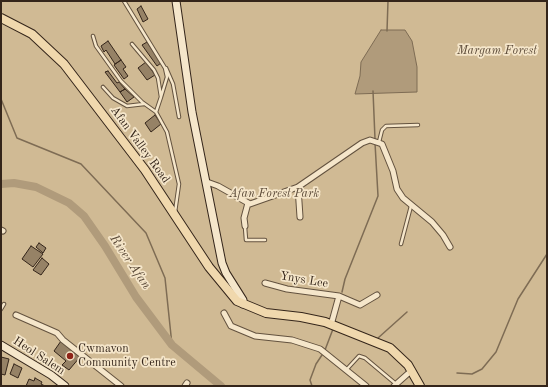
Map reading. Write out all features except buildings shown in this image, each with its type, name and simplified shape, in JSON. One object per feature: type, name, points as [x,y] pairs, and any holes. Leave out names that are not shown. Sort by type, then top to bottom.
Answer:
[{"type":"main road","points":[[176,1],[192,112],[222,263],[226,273],[243,300],[242,304],[266,313],[311,318],[331,324],[390,348],[412,370],[420,386]]},
{"type":"main road","name":"Afan Valley Road","points":[[1,18],[32,34],[64,64],[145,170],[219,280],[237,301],[242,304]]},
{"type":"main road","name":"Heol Salem","points":[[1,345],[65,386]]},
{"type":"street","points":[[207,182],[218,186],[250,204],[298,187],[362,143],[370,140],[382,144],[398,189],[403,198],[432,222],[443,235],[450,247]]},
{"type":"street","points":[[298,187],[300,217]]},
{"type":"street","points":[[244,226],[244,218],[248,203]]},
{"type":"street","name":"Ynys Lee","points":[[265,283],[287,289],[339,296],[360,305],[377,295]]},
{"type":"street","name":"Ynys Lee","points":[[331,324],[339,296]]},
{"type":"street","points":[[224,313],[231,326],[255,336],[292,340],[320,349],[366,386]]},
{"type":"street","points":[[16,315],[57,333],[63,340],[121,386]]},
{"type":"street","points":[[395,385],[412,370]]},
{"type":"lane","points":[[124,1],[166,68],[173,84],[179,117]]},
{"type":"lane","points":[[93,36],[96,46],[121,81],[144,104],[156,112],[169,137],[178,184],[175,214]]},
{"type":"lane","points":[[132,44],[154,70],[158,78],[161,97]]},
{"type":"lane","points":[[156,112],[167,77],[166,68]]},
{"type":"lane","points":[[103,87],[113,98],[127,106],[144,104]]},
{"type":"lane","points":[[376,142],[382,130],[386,126],[418,125]]},
{"type":"lane","points":[[401,244],[411,205]]},
{"type":"lane","points":[[244,226],[246,240],[265,240]]},
{"type":"lane","points":[[1,309],[4,304]]},
{"type":"lane","points":[[346,370],[359,356],[365,358],[395,385]]},
{"type":"green space","name":"Afan Forest Park","points":[[1,1],[547,1],[547,386],[1,386]]},
{"type":"shaded area","points":[[381,30],[405,30],[412,41],[417,67],[417,92],[355,94],[360,76],[361,62]]},
{"type":"waterway","points":[[387,31],[388,1]]},
{"type":"waterway","points":[[373,91],[375,139]]},
{"type":"waterway","points":[[1,99],[17,138],[81,164],[146,233],[165,278],[172,345]]},
{"type":"waterway","points":[[342,292],[345,279],[378,196],[375,143]]},
{"type":"waterway","name":"River Afan","points":[[1,184],[14,183],[36,187],[69,203],[84,216],[105,246],[136,297],[172,345],[221,386]]},
{"type":"waterway","points":[[457,373],[472,374],[482,369],[496,352],[518,299],[547,254]]},
{"type":"waterway","points":[[378,338],[407,312]]},
{"type":"waterway","points":[[325,350],[333,329]]},
{"type":"waterway","points":[[312,386],[310,380],[316,364],[322,355]]},
{"type":"place","name":"Cwmavon Community Centre","points":[[70,356]]},
{"type":"park label","name":"Margam Forest","points":[[497,51]]}]
